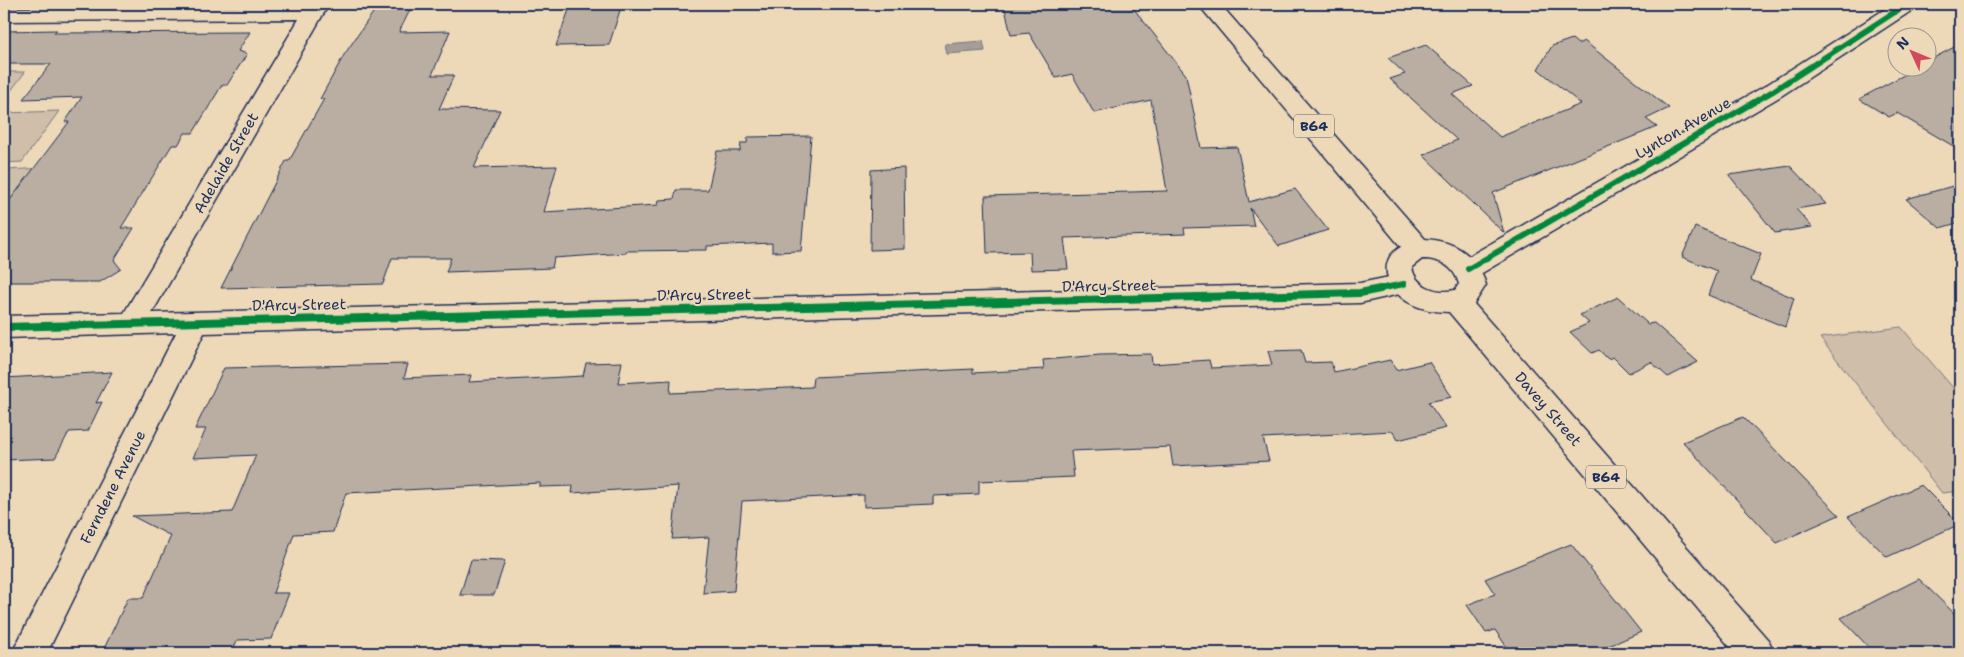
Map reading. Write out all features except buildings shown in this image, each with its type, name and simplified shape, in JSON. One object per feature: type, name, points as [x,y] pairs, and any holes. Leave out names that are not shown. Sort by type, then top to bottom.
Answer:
[{"type":"street","name":"B64","points":[[1209,4],[1418,249]]},
{"type":"street","name":"Lynton Avenue","points":[[1468,268],[1773,91],[1907,4]]},
{"type":"street","points":[[4,14],[316,8]]},
{"type":"street","name":"Adelaide Street","points":[[133,322],[316,8]]},
{"type":"street","points":[[1418,249],[1434,249],[1451,255],[1468,268],[1473,285],[1464,298],[1456,302],[1444,303],[1427,300],[1411,292],[1399,275],[1398,266],[1408,252],[1418,249]]},
{"type":"street","name":"D'Arcy Street","points":[[4,327],[133,322],[1360,293],[1404,284]]},
{"type":"street","name":"Davey Street","points":[[1456,302],[1757,653]]},
{"type":"street","name":"Ferndene Avenue","points":[[29,653],[196,321]]},
{"type":"shaded area","points":[[983,41],[985,51],[947,54],[945,44]]},
{"type":"shaded area","points":[[4,72],[25,72],[4,100]]},
{"type":"shaded area","points":[[59,111],[22,162],[4,163],[4,116],[6,113]]},
{"type":"shaded area","points":[[76,167],[51,208],[4,210],[4,170]]},
{"type":"shaded area","points":[[1901,327],[1960,396],[1960,491],[1942,493],[1820,338]]},
{"type":"cycle path","points":[[1468,269],[1773,91],[1907,4]]},
{"type":"cycle path","points":[[4,327],[1360,293],[1404,284]]}]
